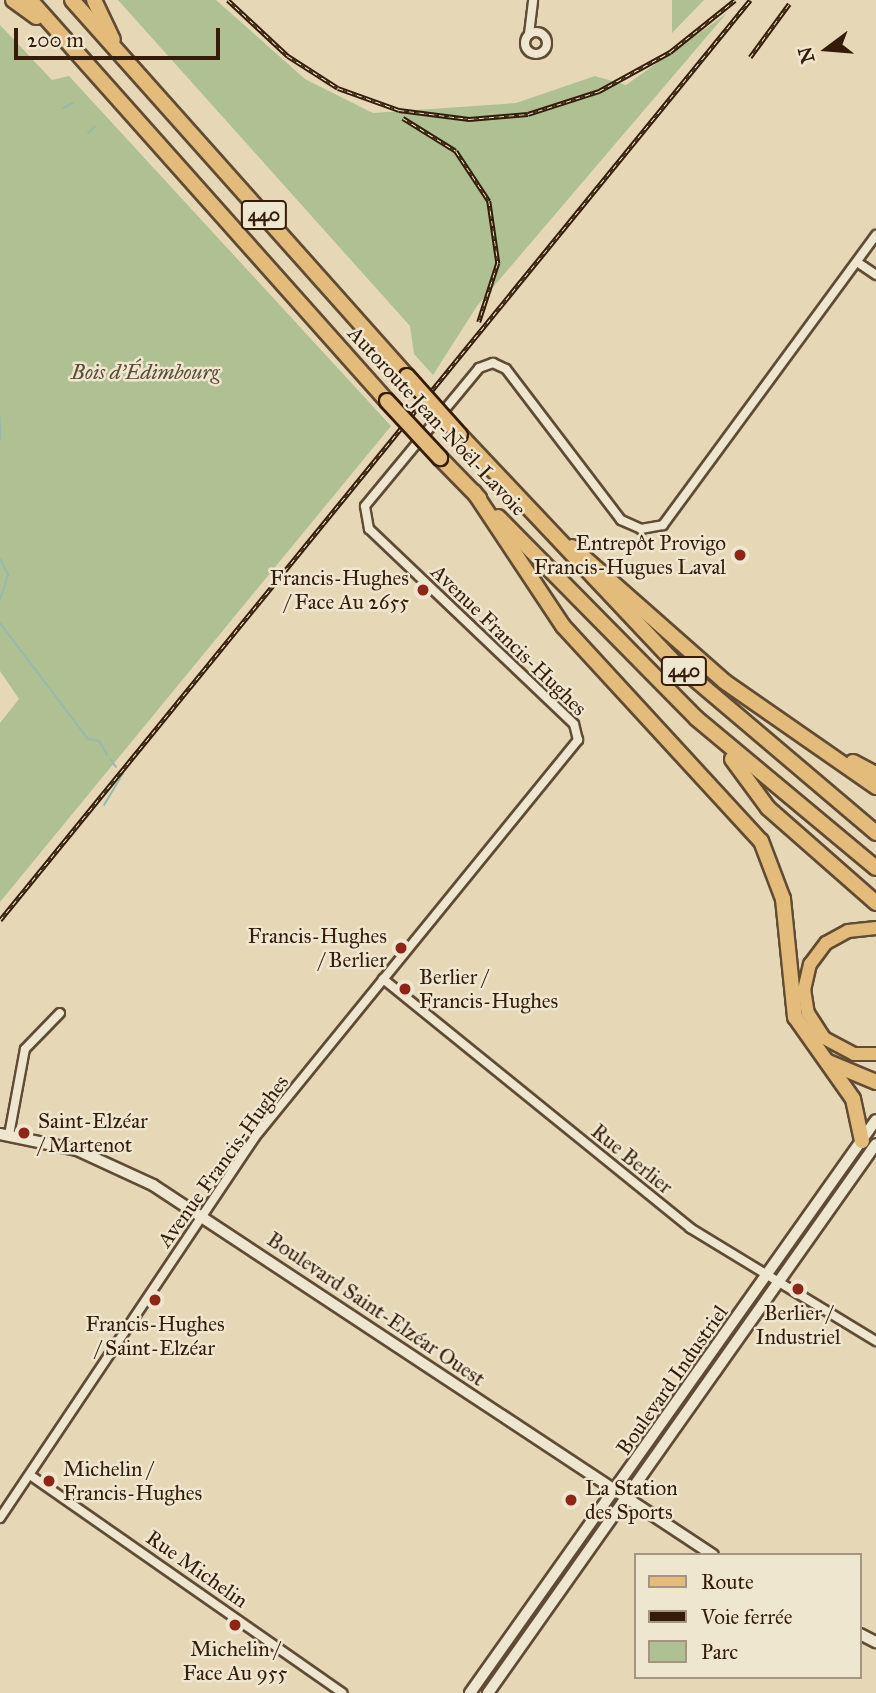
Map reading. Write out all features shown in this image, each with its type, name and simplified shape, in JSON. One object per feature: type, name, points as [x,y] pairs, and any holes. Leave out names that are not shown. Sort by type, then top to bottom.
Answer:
[{"type":"highway","points":[[13,0],[60,34]]},
{"type":"highway","name":"Autoroute Jean-Noël-Lavoie","points":[[30,0],[440,458],[715,736],[876,868]]},
{"type":"highway","name":"Autoroute Jean-Noël-Lavoie","points":[[72,0],[509,490],[671,659],[876,833]]},
{"type":"highway","points":[[94,0],[120,54]]},
{"type":"highway","points":[[509,490],[680,645],[789,730],[876,787]]},
{"type":"highway","points":[[474,492],[563,626],[757,835],[781,891],[795,1017],[856,1105],[869,1142]]},
{"type":"highway","points":[[789,730],[876,775]]},
{"type":"highway","points":[[715,736],[768,808],[876,903]]},
{"type":"highway","points":[[828,1062],[876,1082]]},
{"type":"main road","points":[[876,928],[848,931],[822,947],[808,970],[804,995],[810,1019],[828,1042],[853,1054],[876,1054]]},
{"type":"street","points":[[529,34],[533,0]]},
{"type":"street","name":"Avenue Francis-Hughes","points":[[0,1518],[265,1125],[579,734],[369,529],[362,517],[366,503],[479,368],[495,363],[621,520],[641,529],[663,525],[876,235]]},
{"type":"street","points":[[857,262],[876,275]]},
{"type":"street","name":"Rue Berlier","points":[[383,979],[690,1228],[766,1278],[876,1341]]},
{"type":"street","points":[[5,1135],[24,1053],[60,1013]]},
{"type":"street","name":"Boulevard Industriel","points":[[488,1693],[628,1502],[778,1285],[869,1142],[876,1120]]},
{"type":"street","name":"Boulevard Saint-Elzéar Ouest","points":[[5,1135],[110,1163],[202,1217],[628,1502],[710,1553]]},
{"type":"street","name":"Boulevard Industriel","points":[[470,1693],[616,1493],[766,1278],[869,1142]]},
{"type":"street","name":"Rue Michelin","points":[[30,1475],[343,1693]]},
{"type":"green space","points":[[118,0],[216,0],[305,79],[373,113],[516,103],[595,76],[626,85],[726,14],[477,306],[433,375],[414,354],[410,326]]},
{"type":"green space","points":[[672,0],[704,0],[672,33]]},
{"type":"green space","name":"Bois d'Édimbourg","points":[[0,25],[52,80],[69,76],[391,426],[0,902],[0,723],[19,699],[0,671]]},
{"type":"waterway","points":[[63,108],[73,103]]},
{"type":"waterway","points":[[88,133],[95,126]]},
{"type":"waterway","points":[[0,418],[0,440]]},
{"type":"waterway","points":[[0,559],[8,575],[0,599]]},
{"type":"waterway","points":[[0,623],[88,739],[99,741],[107,755]]},
{"type":"waterway","points":[[110,759],[116,767]]},
{"type":"waterway","points":[[104,805],[123,773]]},
{"type":"railway","points":[[228,0],[288,56],[338,88],[399,110],[469,119],[528,114],[599,91],[670,52],[735,0]]},
{"type":"railway","points":[[0,920],[750,0]]},
{"type":"railway","points":[[750,57],[789,4]]},
{"type":"railway","points":[[403,118],[456,151],[489,201],[498,263],[479,322]]},
{"type":"place","name":"Entrepôt Provigo Francis-Hugues Laval","points":[[740,555]]},
{"type":"place","name":"Francis-Hughes / Face Au 2655","points":[[423,590]]},
{"type":"place","name":"Francis-Hughes / Berlier","points":[[401,948]]},
{"type":"place","name":"Berlier / Francis-Hughes","points":[[405,989]]},
{"type":"place","name":"Saint-Elzéar / Martenot","points":[[24,1133]]},
{"type":"place","name":"Berlier / Industriel","points":[[798,1289]]},
{"type":"place","name":"Francis-Hughes / Saint-Elzéar","points":[[155,1300]]},
{"type":"place","name":"Michelin / Francis-Hughes","points":[[49,1481]]},
{"type":"place","name":"La Station des Sports","points":[[571,1500]]},
{"type":"place","name":"Michelin / Face Au 955","points":[[235,1625]]}]
